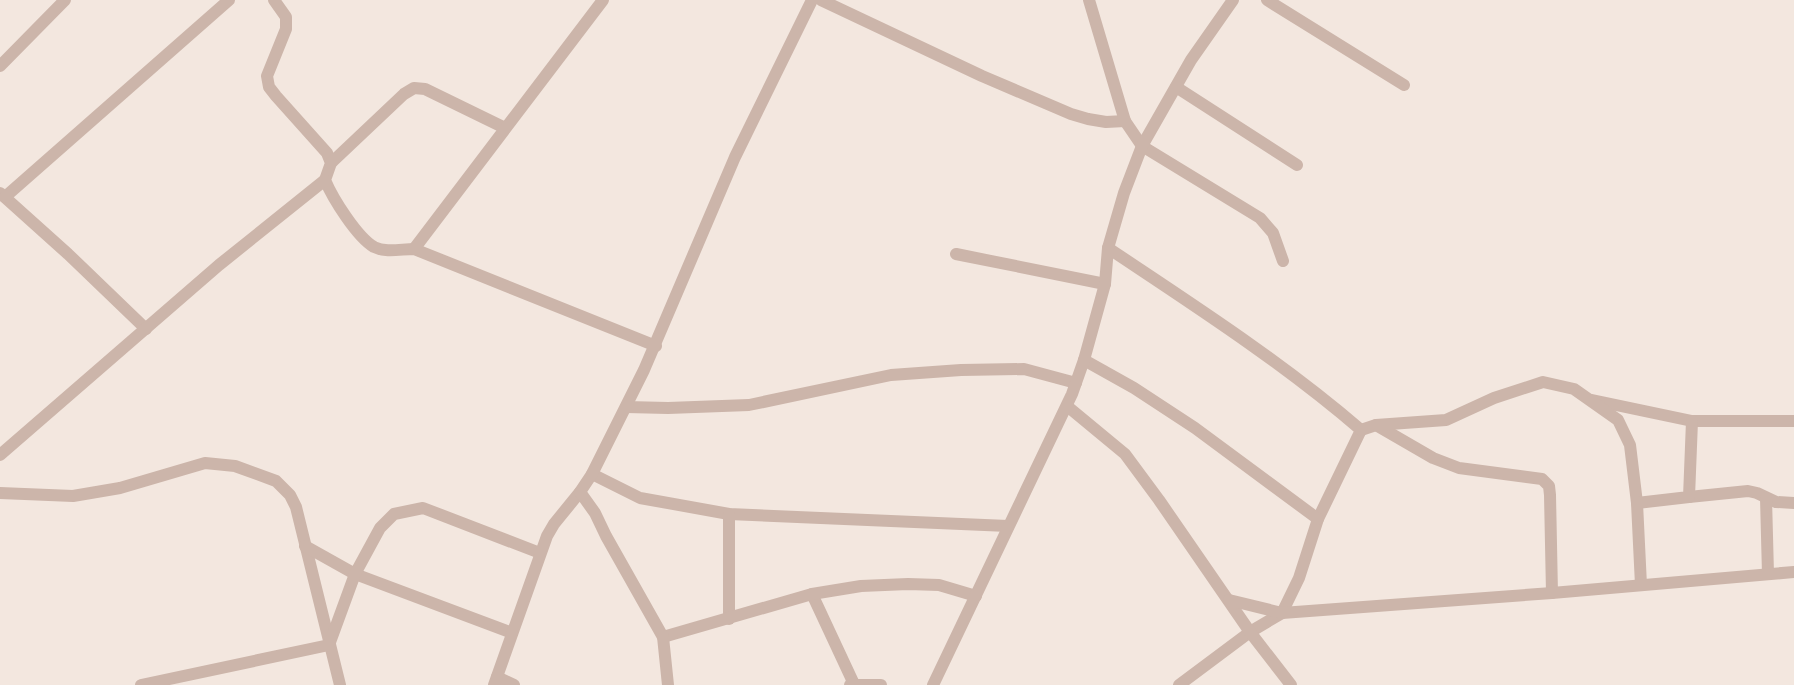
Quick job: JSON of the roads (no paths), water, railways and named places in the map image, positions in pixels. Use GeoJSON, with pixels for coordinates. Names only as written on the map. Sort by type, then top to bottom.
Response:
{"type":"FeatureCollection","features":[{"type":"Feature","properties":{"kind":"street"},"geometry":{"type":"LineString","coordinates":[[0,66],[65,0]]}},
{"type":"Feature","properties":{"kind":"street"},"geometry":{"type":"LineString","coordinates":[[146,329],[68,254],[2,195],[229,0]]}},
{"type":"Feature","properties":{"kind":"street"},"geometry":{"type":"LineString","coordinates":[[274,0],[286,17],[286,29],[267,76],[269,87],[327,153],[332,163]]}},
{"type":"Feature","properties":{"kind":"street"},"geometry":{"type":"LineString","coordinates":[[414,248],[603,0]]}},
{"type":"Feature","properties":{"kind":"street"},"geometry":{"type":"LineString","coordinates":[[514,685],[496,681],[546,536],[592,474],[626,407],[656,346],[735,157],[812,0]]}},
{"type":"Feature","properties":{"kind":"street"},"geometry":{"type":"LineString","coordinates":[[821,0],[982,76],[1071,114],[1106,122],[1125,121]]}},
{"type":"Feature","properties":{"kind":"street"},"geometry":{"type":"LineString","coordinates":[[1088,0],[1125,121],[1142,146],[1260,218],[1274,233],[1283,260]]}},
{"type":"Feature","properties":{"kind":"street"},"geometry":{"type":"LineString","coordinates":[[934,685],[1008,526],[1067,406],[1076,383],[1105,284],[1108,248],[1124,193],[1142,146],[1191,60],[1234,0]]}},
{"type":"Feature","properties":{"kind":"street"},"geometry":{"type":"LineString","coordinates":[[1267,0],[1404,85]]}},
{"type":"Feature","properties":{"kind":"street"},"geometry":{"type":"LineString","coordinates":[[1176,86],[1297,165]]}},
{"type":"Feature","properties":{"kind":"street"},"geometry":{"type":"LineString","coordinates":[[0,455],[219,265],[325,180],[332,163],[404,94],[414,88],[425,89],[505,128]]}},
{"type":"Feature","properties":{"kind":"street"},"geometry":{"type":"LineString","coordinates":[[325,180],[331,195],[365,240],[376,247],[390,250],[414,248],[656,346]]}},
{"type":"Feature","properties":{"kind":"street"},"geometry":{"type":"LineString","coordinates":[[1108,248],[1227,327],[1329,403],[1361,430]]}},
{"type":"Feature","properties":{"kind":"street"},"geometry":{"type":"LineString","coordinates":[[956,254],[1105,284]]}},
{"type":"Feature","properties":{"kind":"street"},"geometry":{"type":"LineString","coordinates":[[1084,360],[1134,388],[1195,428],[1318,519]]}},
{"type":"Feature","properties":{"kind":"street"},"geometry":{"type":"LineString","coordinates":[[626,407],[668,408],[750,405],[891,375],[961,370],[1024,369],[1076,383]]}},
{"type":"Feature","properties":{"kind":"street"},"geometry":{"type":"LineString","coordinates":[[1180,685],[1250,632],[1282,613],[1299,578],[1318,519],[1361,430],[1376,425],[1446,420],[1494,398],[1542,382],[1574,389],[1618,420],[1630,445],[1637,504],[1641,585]]}},
{"type":"Feature","properties":{"kind":"street"},"geometry":{"type":"LineString","coordinates":[[1587,399],[1692,421],[1794,421]]}},
{"type":"Feature","properties":{"kind":"street"},"geometry":{"type":"LineString","coordinates":[[1067,406],[1125,454],[1250,632],[1292,685]]}},
{"type":"Feature","properties":{"kind":"street"},"geometry":{"type":"LineString","coordinates":[[1689,497],[1692,421]]}},
{"type":"Feature","properties":{"kind":"street"},"geometry":{"type":"LineString","coordinates":[[1376,425],[1433,458],[1459,468],[1542,479],[1549,486],[1550,494],[1552,593]]}},
{"type":"Feature","properties":{"kind":"street"},"geometry":{"type":"LineString","coordinates":[[0,493],[73,496],[120,488],[205,463],[235,466],[276,480],[290,494],[296,508],[340,685]]}},
{"type":"Feature","properties":{"kind":"street"},"geometry":{"type":"LineString","coordinates":[[592,474],[640,498],[729,514],[1008,526]]}},
{"type":"Feature","properties":{"kind":"street"},"geometry":{"type":"LineString","coordinates":[[580,492],[595,513],[614,552],[663,637],[668,685]]}},
{"type":"Feature","properties":{"kind":"street"},"geometry":{"type":"LineString","coordinates":[[1637,504],[1748,492],[1757,493],[1776,502],[1794,503]]}},
{"type":"Feature","properties":{"kind":"street"},"geometry":{"type":"LineString","coordinates":[[1766,498],[1768,574]]}},
{"type":"Feature","properties":{"kind":"street"},"geometry":{"type":"LineString","coordinates":[[329,645],[355,574],[380,528],[394,514],[422,508],[540,553]]}},
{"type":"Feature","properties":{"kind":"street"},"geometry":{"type":"LineString","coordinates":[[729,514],[729,619]]}},
{"type":"Feature","properties":{"kind":"street"},"geometry":{"type":"LineString","coordinates":[[305,546],[355,574],[512,633]]}},
{"type":"Feature","properties":{"kind":"street"},"geometry":{"type":"LineString","coordinates":[[1228,600],[1282,613],[1552,593],[1794,572]]}},
{"type":"Feature","properties":{"kind":"street"},"geometry":{"type":"LineString","coordinates":[[663,637],[812,594],[861,586],[938,585],[976,596]]}},
{"type":"Feature","properties":{"kind":"street"},"geometry":{"type":"LineString","coordinates":[[812,594],[852,685],[881,685]]}},
{"type":"Feature","properties":{"kind":"street"},"geometry":{"type":"LineString","coordinates":[[141,685],[329,645]]}}]}
